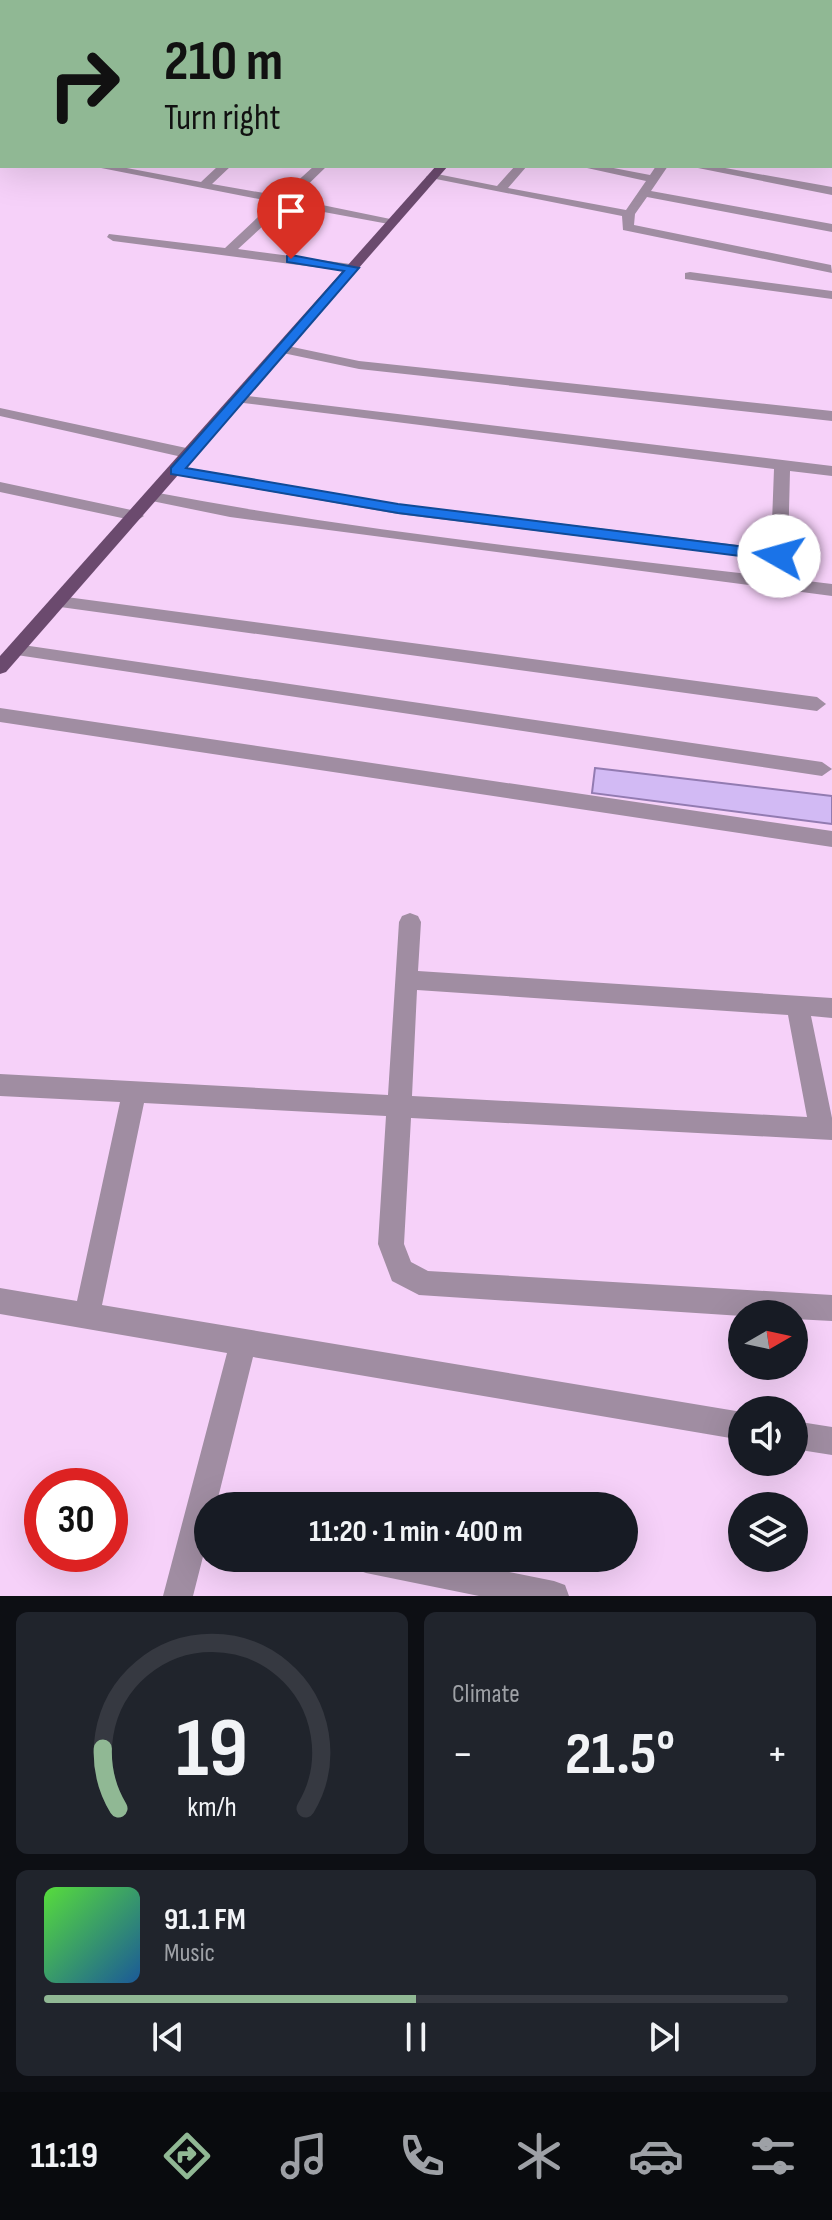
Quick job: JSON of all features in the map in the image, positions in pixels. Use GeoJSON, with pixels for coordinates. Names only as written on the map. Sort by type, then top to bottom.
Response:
{"type":"FeatureCollection","features":[{"type":"Feature","properties":{"kind":"main road"},"geometry":{"type":"LineString","coordinates":[[0,668],[240,399],[437,171]]}},
{"type":"Feature","properties":{"kind":"street"},"geometry":{"type":"LineString","coordinates":[[108,168],[394,221]]}},
{"type":"Feature","properties":{"kind":"street"},"geometry":{"type":"LineString","coordinates":[[203,186],[223,168]]}},
{"type":"Feature","properties":{"kind":"street"},"geometry":{"type":"LineString","coordinates":[[230,250],[319,168]]}},
{"type":"Feature","properties":{"kind":"street"},"geometry":{"type":"LineString","coordinates":[[500,189],[519,168]]}},
{"type":"Feature","properties":{"kind":"street"},"geometry":{"type":"LineString","coordinates":[[595,168],[653,179]]}},
{"type":"Feature","properties":{"kind":"street"},"geometry":{"type":"LineString","coordinates":[[661,168],[625,222],[634,231],[832,268],[827,295],[690,276]]}},
{"type":"Feature","properties":{"kind":"street"},"geometry":{"type":"LineString","coordinates":[[705,168],[832,191]]}},
{"type":"Feature","properties":{"kind":"street"},"geometry":{"type":"LineString","coordinates":[[437,171],[500,189],[629,214]]}},
{"type":"Feature","properties":{"kind":"street"},"geometry":{"type":"LineString","coordinates":[[644,193],[832,228]]}},
{"type":"Feature","properties":{"kind":"street"},"geometry":{"type":"LineString","coordinates":[[113,237],[353,268]]}},
{"type":"Feature","properties":{"kind":"street"},"geometry":{"type":"LineString","coordinates":[[283,349],[359,365],[832,416]]}},
{"type":"Feature","properties":{"kind":"street"},"geometry":{"type":"LineString","coordinates":[[240,399],[832,471]]}},
{"type":"Feature","properties":{"kind":"street"},"geometry":{"type":"LineString","coordinates":[[0,412],[191,454]]}},
{"type":"Feature","properties":{"kind":"street"},"geometry":{"type":"LineString","coordinates":[[779,556],[782,465]]}},
{"type":"Feature","properties":{"kind":"street"},"geometry":{"type":"LineString","coordinates":[[176,471],[398,509],[806,559]]}},
{"type":"Feature","properties":{"kind":"street"},"geometry":{"type":"LineString","coordinates":[[0,487],[136,516]]}},
{"type":"Feature","properties":{"kind":"street"},"geometry":{"type":"LineString","coordinates":[[153,497],[230,512],[415,538],[832,590]]}},
{"type":"Feature","properties":{"kind":"street"},"geometry":{"type":"LineString","coordinates":[[755,553],[780,531]]}},
{"type":"Feature","properties":{"kind":"street"},"geometry":{"type":"LineString","coordinates":[[59,602],[817,704]]}},
{"type":"Feature","properties":{"kind":"street"},"geometry":{"type":"LineString","coordinates":[[16,650],[822,769]]}},
{"type":"Feature","properties":{"kind":"street"},"geometry":{"type":"LineString","coordinates":[[0,715],[832,839]]}},
{"type":"Feature","properties":{"kind":"street"},"geometry":{"type":"LineString","coordinates":[[410,922],[391,1244],[395,1265],[407,1279],[428,1284],[832,1308]]}},
{"type":"Feature","properties":{"kind":"street"},"geometry":{"type":"LineString","coordinates":[[406,980],[832,1008]]}},
{"type":"Feature","properties":{"kind":"street"},"geometry":{"type":"LineString","coordinates":[[0,1085],[826,1129],[798,1006]]}},
{"type":"Feature","properties":{"kind":"street"},"geometry":{"type":"LineString","coordinates":[[87,1315],[134,1093]]}},
{"type":"Feature","properties":{"kind":"street"},"geometry":{"type":"LineString","coordinates":[[0,1301],[728,1424]]}},
{"type":"Feature","properties":{"kind":"street"},"geometry":{"type":"LineString","coordinates":[[209,1492],[244,1340]]}},
{"type":"Feature","properties":{"kind":"street"},"geometry":{"type":"LineString","coordinates":[[808,1437],[832,1441]]}},
{"type":"Feature","properties":{"kind":"street"},"geometry":{"type":"LineString","coordinates":[[178,1596],[194,1549]]}},
{"type":"Feature","properties":{"kind":"street"},"geometry":{"type":"LineString","coordinates":[[435,1572],[554,1596]]}},
{"type":"Feature","properties":{"kind":"building"},"geometry":{"type":"Polygon","coordinates":[[[595,768],[832,796],[832,824],[592,793],[595,768]]]}},
{"type":"Feature","properties":{"kind":"route"},"geometry":{"type":"LineString","coordinates":[[291,259],[353,268],[176,471],[398,509],[779,556]]}}]}
